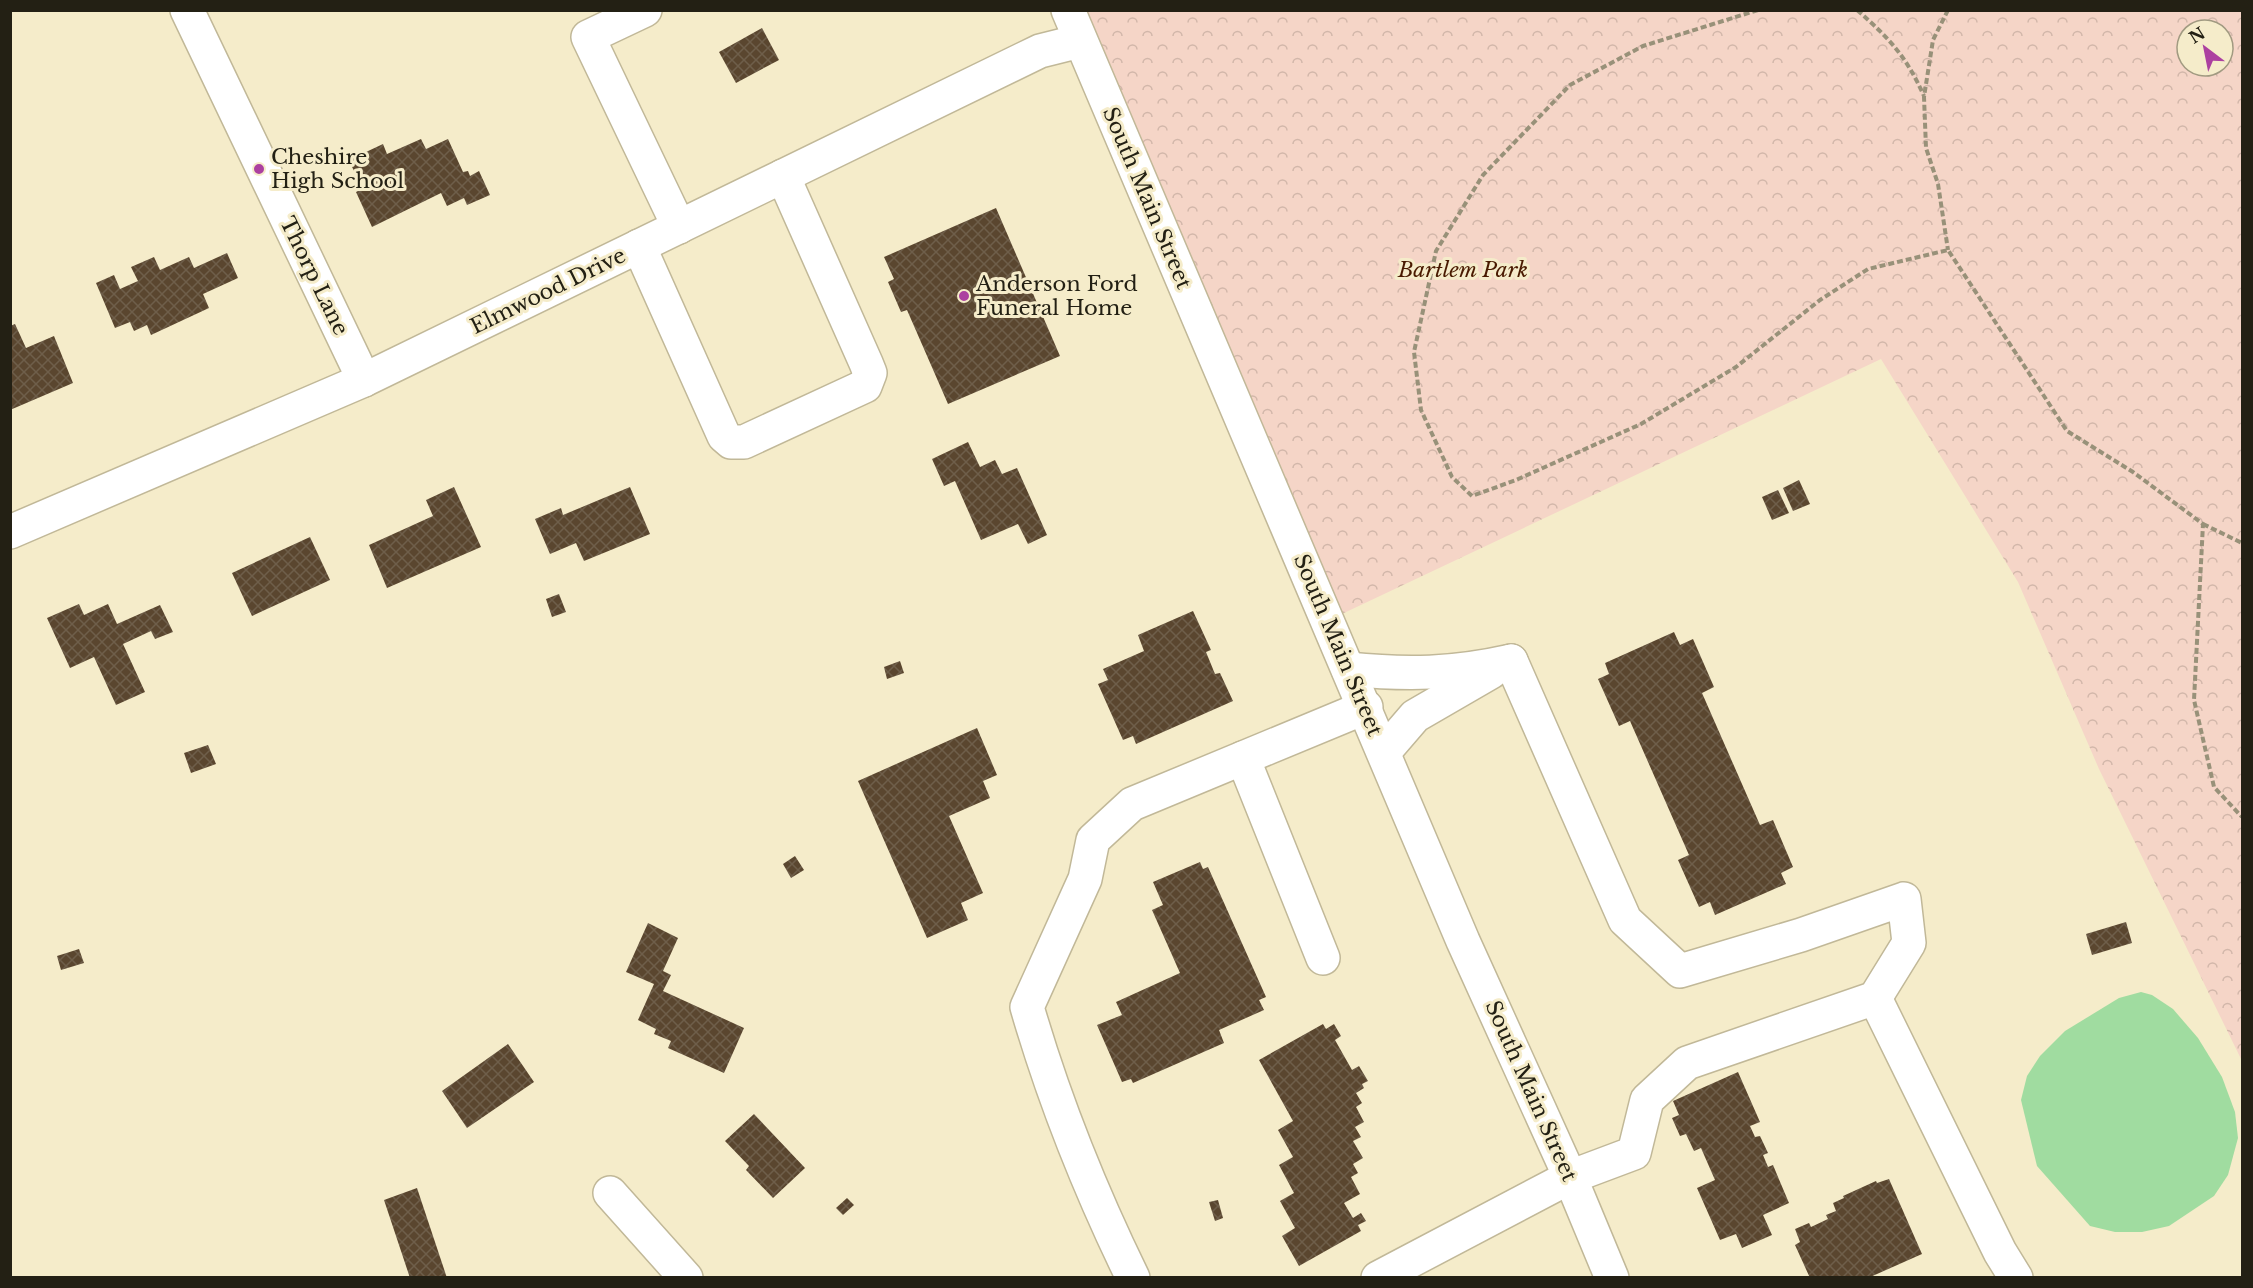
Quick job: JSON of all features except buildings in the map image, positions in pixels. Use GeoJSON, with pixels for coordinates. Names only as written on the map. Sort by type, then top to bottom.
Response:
{"type":"FeatureCollection","features":[{"type":"Feature","properties":{"kind":"main road","name":"Thorp Lane"},"geometry":{"type":"LineString","coordinates":[[187,10],[364,380]]}},
{"type":"Feature","properties":{"kind":"main road"},"geometry":{"type":"LineString","coordinates":[[645,10],[588,37],[679,226]]}},
{"type":"Feature","properties":{"kind":"main road","name":"South Main Street"},"geometry":{"type":"LineString","coordinates":[[1068,10],[1366,707],[1463,941],[1570,1177],[1612,1278]]}},
{"type":"Feature","properties":{"kind":"main road","name":"Elmwood Drive"},"geometry":{"type":"LineString","coordinates":[[10,532],[364,380],[1040,51],[1080,41]]}},
{"type":"Feature","properties":{"kind":"main road"},"geometry":{"type":"LineString","coordinates":[[639,246],[724,436],[731,442],[744,442],[865,386],[870,373],[783,176]]}},
{"type":"Feature","properties":{"kind":"main road"},"geometry":{"type":"LineString","coordinates":[[1348,669],[1400,675],[1471,670],[1511,661]]}},
{"type":"Feature","properties":{"kind":"main road"},"geometry":{"type":"LineString","coordinates":[[1384,752],[1415,716],[1511,661]]}},
{"type":"Feature","properties":{"kind":"main road"},"geometry":{"type":"LineString","coordinates":[[1378,1278],[1570,1177],[1634,1153],[1647,1100],[1687,1063],[1875,998],[1909,943],[1904,899],[1801,934],[1680,970],[1625,920],[1511,661]]}},
{"type":"Feature","properties":{"kind":"main road"},"geometry":{"type":"LineString","coordinates":[[1133,1278],[1096,1202],[1044,1067],[1027,1007],[1085,879],[1093,840],[1132,804],[1366,707]]}},
{"type":"Feature","properties":{"kind":"main road"},"geometry":{"type":"LineString","coordinates":[[1243,759],[1323,958]]}},
{"type":"Feature","properties":{"kind":"main road"},"geometry":{"type":"LineString","coordinates":[[1875,998],[2002,1269]]}},
{"type":"Feature","properties":{"kind":"main road"},"geometry":{"type":"LineString","coordinates":[[610,1193],[686,1278]]}},
{"type":"Feature","properties":{"kind":"path"},"geometry":{"type":"LineString","coordinates":[[1758,10],[1643,46],[1570,85],[1484,175],[1436,251],[1414,352],[1421,410],[1452,477],[1472,496],[1516,480],[1641,424],[1736,367],[1820,300],[1868,269],[1948,250]]}},
{"type":"Feature","properties":{"kind":"path"},"geometry":{"type":"LineString","coordinates":[[1857,10],[1888,38],[1903,57],[1924,97]]}},
{"type":"Feature","properties":{"kind":"path"},"geometry":{"type":"LineString","coordinates":[[1947,10],[1933,40],[1924,97],[1926,148],[1938,184],[1948,250],[2067,431],[2133,472],[2203,524],[2242,543]]}},
{"type":"Feature","properties":{"kind":"path"},"geometry":{"type":"LineString","coordinates":[[2203,524],[2194,700],[2214,787],[2242,817]]}},
{"type":"Feature","properties":{"kind":"green space","name":"Bartlem Park"},"geometry":{"type":"Polygon","coordinates":[[[1068,11],[2242,11],[2242,1061],[2099,769],[2018,582],[1881,359],[1327,621],[1068,11]]]}},
{"type":"Feature","properties":{"kind":"shaded area"},"geometry":{"type":"Polygon","coordinates":[[[2141,992],[2152,995],[2173,1009],[2198,1038],[2222,1077],[2235,1112],[2238,1138],[2228,1175],[2214,1196],[2169,1226],[2142,1232],[2115,1232],[2090,1226],[2037,1166],[2021,1100],[2027,1076],[2040,1056],[2065,1031],[2119,998],[2141,992]]]}},
{"type":"Feature","properties":{"kind":"place","name":"Cheshire High School"},"geometry":{"type":"Point","coordinates":[259,169]}},
{"type":"Feature","properties":{"kind":"place","name":"Anderson Ford Funeral Home"},"geometry":{"type":"Point","coordinates":[964,296]}}]}
